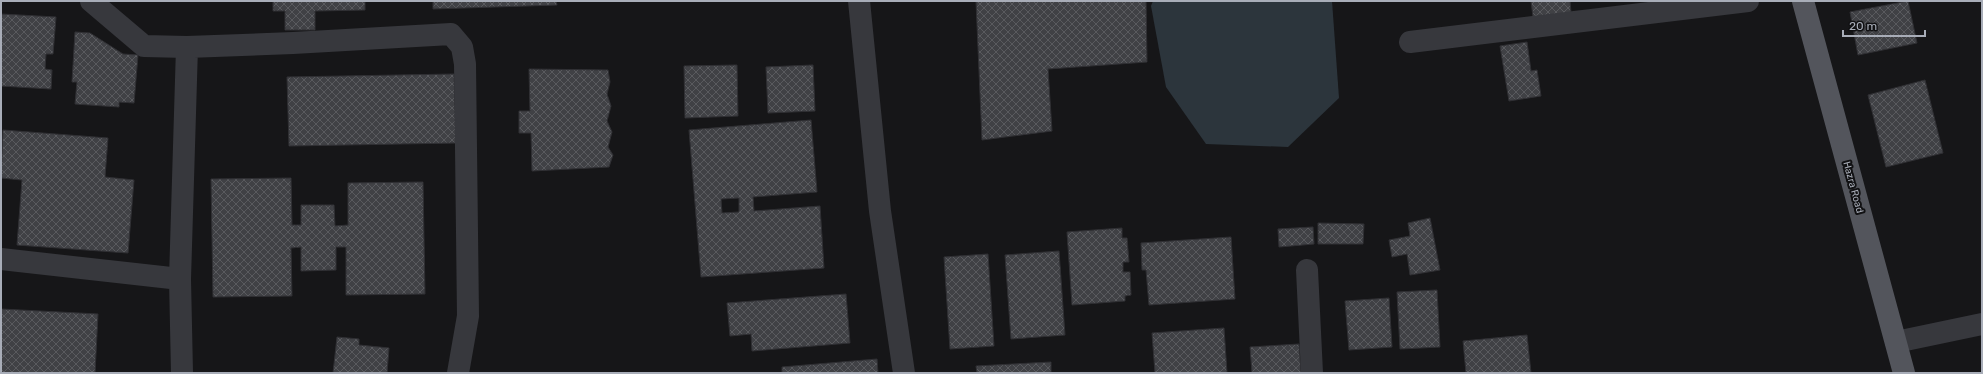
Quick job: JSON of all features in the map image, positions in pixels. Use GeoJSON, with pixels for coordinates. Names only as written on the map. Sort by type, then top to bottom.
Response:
{"type":"FeatureCollection","features":[{"type":"Feature","properties":{"kind":"main road","name":"Hazra Road"},"geometry":{"type":"LineString","coordinates":[[1803,1],[1904,373]]}},
{"type":"Feature","properties":{"kind":"street"},"geometry":{"type":"LineString","coordinates":[[91,1],[144,46],[187,47],[451,34],[462,47],[465,64],[468,316],[458,373]]}},
{"type":"Feature","properties":{"kind":"street"},"geometry":{"type":"LineString","coordinates":[[859,1],[861,35],[880,211],[904,373]]}},
{"type":"Feature","properties":{"kind":"street"},"geometry":{"type":"LineString","coordinates":[[1410,42],[1748,1]]}},
{"type":"Feature","properties":{"kind":"street"},"geometry":{"type":"LineString","coordinates":[[182,373],[180,279],[187,47]]}},
{"type":"Feature","properties":{"kind":"street"},"geometry":{"type":"LineString","coordinates":[[1,259],[180,279]]}},
{"type":"Feature","properties":{"kind":"street"},"geometry":{"type":"LineString","coordinates":[[1307,270],[1312,373]]}},
{"type":"Feature","properties":{"kind":"street"},"geometry":{"type":"LineString","coordinates":[[1896,342],[1982,324]]}},
{"type":"Feature","properties":{"kind":"shaded area"},"geometry":{"type":"Polygon","coordinates":[[[1153,1],[1332,1],[1339,98],[1288,147],[1206,144],[1166,87],[1151,6],[1153,1]]]}},
{"type":"Feature","properties":{"kind":"building"},"geometry":{"type":"Polygon","coordinates":[[[273,1],[365,1],[365,10],[315,11],[315,30],[285,30],[285,11],[273,11],[273,1]]]}},
{"type":"Feature","properties":{"kind":"building"},"geometry":{"type":"Polygon","coordinates":[[[433,1],[556,1],[557,5],[433,9],[433,1]]]}},
{"type":"Feature","properties":{"kind":"building"},"geometry":{"type":"Polygon","coordinates":[[[976,1],[1146,1],[1147,62],[1048,69],[1052,131],[982,140],[976,1]]]}},
{"type":"Feature","properties":{"kind":"building"},"geometry":{"type":"Polygon","coordinates":[[[1531,1],[1570,1],[1571,13],[1533,17],[1531,1]]]}},
{"type":"Feature","properties":{"kind":"building"},"geometry":{"type":"Polygon","coordinates":[[[1908,1],[1917,43],[1858,55],[1850,12],[1908,1]]]}},
{"type":"Feature","properties":{"kind":"building"},"geometry":{"type":"Polygon","coordinates":[[[1,14],[56,17],[53,54],[46,54],[45,69],[52,70],[51,89],[1,86],[1,14]]]}},
{"type":"Feature","properties":{"kind":"building"},"geometry":{"type":"Polygon","coordinates":[[[75,32],[90,33],[123,54],[138,55],[134,103],[119,102],[119,107],[75,104],[77,82],[72,82],[75,32]]]}},
{"type":"Feature","properties":{"kind":"building"},"geometry":{"type":"Polygon","coordinates":[[[1527,42],[1531,71],[1537,70],[1541,96],[1509,101],[1500,46],[1527,42]]]}},
{"type":"Feature","properties":{"kind":"building"},"geometry":{"type":"Polygon","coordinates":[[[737,65],[738,116],[685,118],[684,66],[737,65]]]}},
{"type":"Feature","properties":{"kind":"building"},"geometry":{"type":"Polygon","coordinates":[[[813,65],[815,111],[768,113],[766,67],[813,65]]]}},
{"type":"Feature","properties":{"kind":"building"},"geometry":{"type":"Polygon","coordinates":[[[529,69],[608,70],[610,82],[607,94],[611,106],[607,121],[612,132],[608,147],[613,155],[609,167],[532,171],[531,133],[519,133],[519,111],[530,111],[529,69]]]}},
{"type":"Feature","properties":{"kind":"building"},"geometry":{"type":"Polygon","coordinates":[[[454,74],[456,143],[289,146],[287,77],[454,74]]]}},
{"type":"Feature","properties":{"kind":"building"},"geometry":{"type":"Polygon","coordinates":[[[1925,80],[1943,153],[1886,167],[1868,95],[1925,80]]]}},
{"type":"Feature","properties":{"kind":"building"},"geometry":{"type":"Polygon","coordinates":[[[811,120],[817,192],[753,197],[754,211],[820,206],[824,268],[701,277],[689,130],[811,120]],[[739,198],[721,199],[722,213],[739,212],[739,198]]]}},
{"type":"Feature","properties":{"kind":"building"},"geometry":{"type":"Polygon","coordinates":[[[3,130],[108,138],[105,177],[134,180],[128,253],[17,245],[22,180],[1,178],[3,130]]]}},
{"type":"Feature","properties":{"kind":"building"},"geometry":{"type":"Polygon","coordinates":[[[291,178],[292,225],[301,225],[301,205],[334,205],[335,226],[348,225],[348,183],[423,182],[425,294],[346,295],[346,247],[336,247],[336,270],[301,271],[301,247],[291,248],[292,296],[213,297],[211,179],[291,178]]]}},
{"type":"Feature","properties":{"kind":"building"},"geometry":{"type":"Polygon","coordinates":[[[1430,218],[1440,270],[1410,275],[1407,254],[1392,257],[1389,240],[1410,236],[1408,223],[1430,218]]]}},
{"type":"Feature","properties":{"kind":"building"},"geometry":{"type":"Polygon","coordinates":[[[1318,223],[1364,224],[1363,244],[1318,244],[1318,223]]]}},
{"type":"Feature","properties":{"kind":"building"},"geometry":{"type":"Polygon","coordinates":[[[1313,227],[1314,244],[1279,247],[1278,229],[1313,227]]]}},
{"type":"Feature","properties":{"kind":"building"},"geometry":{"type":"Polygon","coordinates":[[[1122,228],[1122,238],[1127,238],[1129,262],[1123,262],[1123,272],[1130,272],[1131,295],[1125,296],[1125,301],[1072,305],[1067,232],[1122,228]]]}},
{"type":"Feature","properties":{"kind":"building"},"geometry":{"type":"Polygon","coordinates":[[[1231,237],[1235,299],[1149,305],[1146,270],[1142,270],[1141,243],[1231,237]]]}},
{"type":"Feature","properties":{"kind":"building"},"geometry":{"type":"Polygon","coordinates":[[[1059,251],[1065,335],[1011,339],[1005,255],[1059,251]]]}},
{"type":"Feature","properties":{"kind":"building"},"geometry":{"type":"Polygon","coordinates":[[[988,254],[994,346],[950,349],[944,257],[988,254]]]}},
{"type":"Feature","properties":{"kind":"building"},"geometry":{"type":"Polygon","coordinates":[[[1437,290],[1440,347],[1400,349],[1397,292],[1437,290]]]}},
{"type":"Feature","properties":{"kind":"building"},"geometry":{"type":"Polygon","coordinates":[[[846,294],[850,343],[752,351],[751,334],[730,336],[727,303],[846,294]]]}},
{"type":"Feature","properties":{"kind":"building"},"geometry":{"type":"Polygon","coordinates":[[[1389,298],[1392,347],[1349,350],[1345,301],[1389,298]]]}},
{"type":"Feature","properties":{"kind":"building"},"geometry":{"type":"Polygon","coordinates":[[[1,309],[98,314],[95,373],[1,373],[1,309]]]}},
{"type":"Feature","properties":{"kind":"building"},"geometry":{"type":"Polygon","coordinates":[[[1224,328],[1227,373],[1155,373],[1152,333],[1224,328]]]}},
{"type":"Feature","properties":{"kind":"building"},"geometry":{"type":"Polygon","coordinates":[[[1527,335],[1531,373],[1466,373],[1463,341],[1527,335]]]}},
{"type":"Feature","properties":{"kind":"building"},"geometry":{"type":"Polygon","coordinates":[[[337,337],[359,339],[359,345],[389,348],[387,373],[333,373],[337,337]]]}},
{"type":"Feature","properties":{"kind":"building"},"geometry":{"type":"Polygon","coordinates":[[[1299,344],[1301,373],[1252,373],[1250,347],[1299,344]]]}},
{"type":"Feature","properties":{"kind":"building"},"geometry":{"type":"Polygon","coordinates":[[[877,359],[878,373],[782,373],[782,367],[877,359]]]}},
{"type":"Feature","properties":{"kind":"building"},"geometry":{"type":"Polygon","coordinates":[[[1051,362],[1051,373],[977,373],[976,366],[1051,362]]]}}]}
